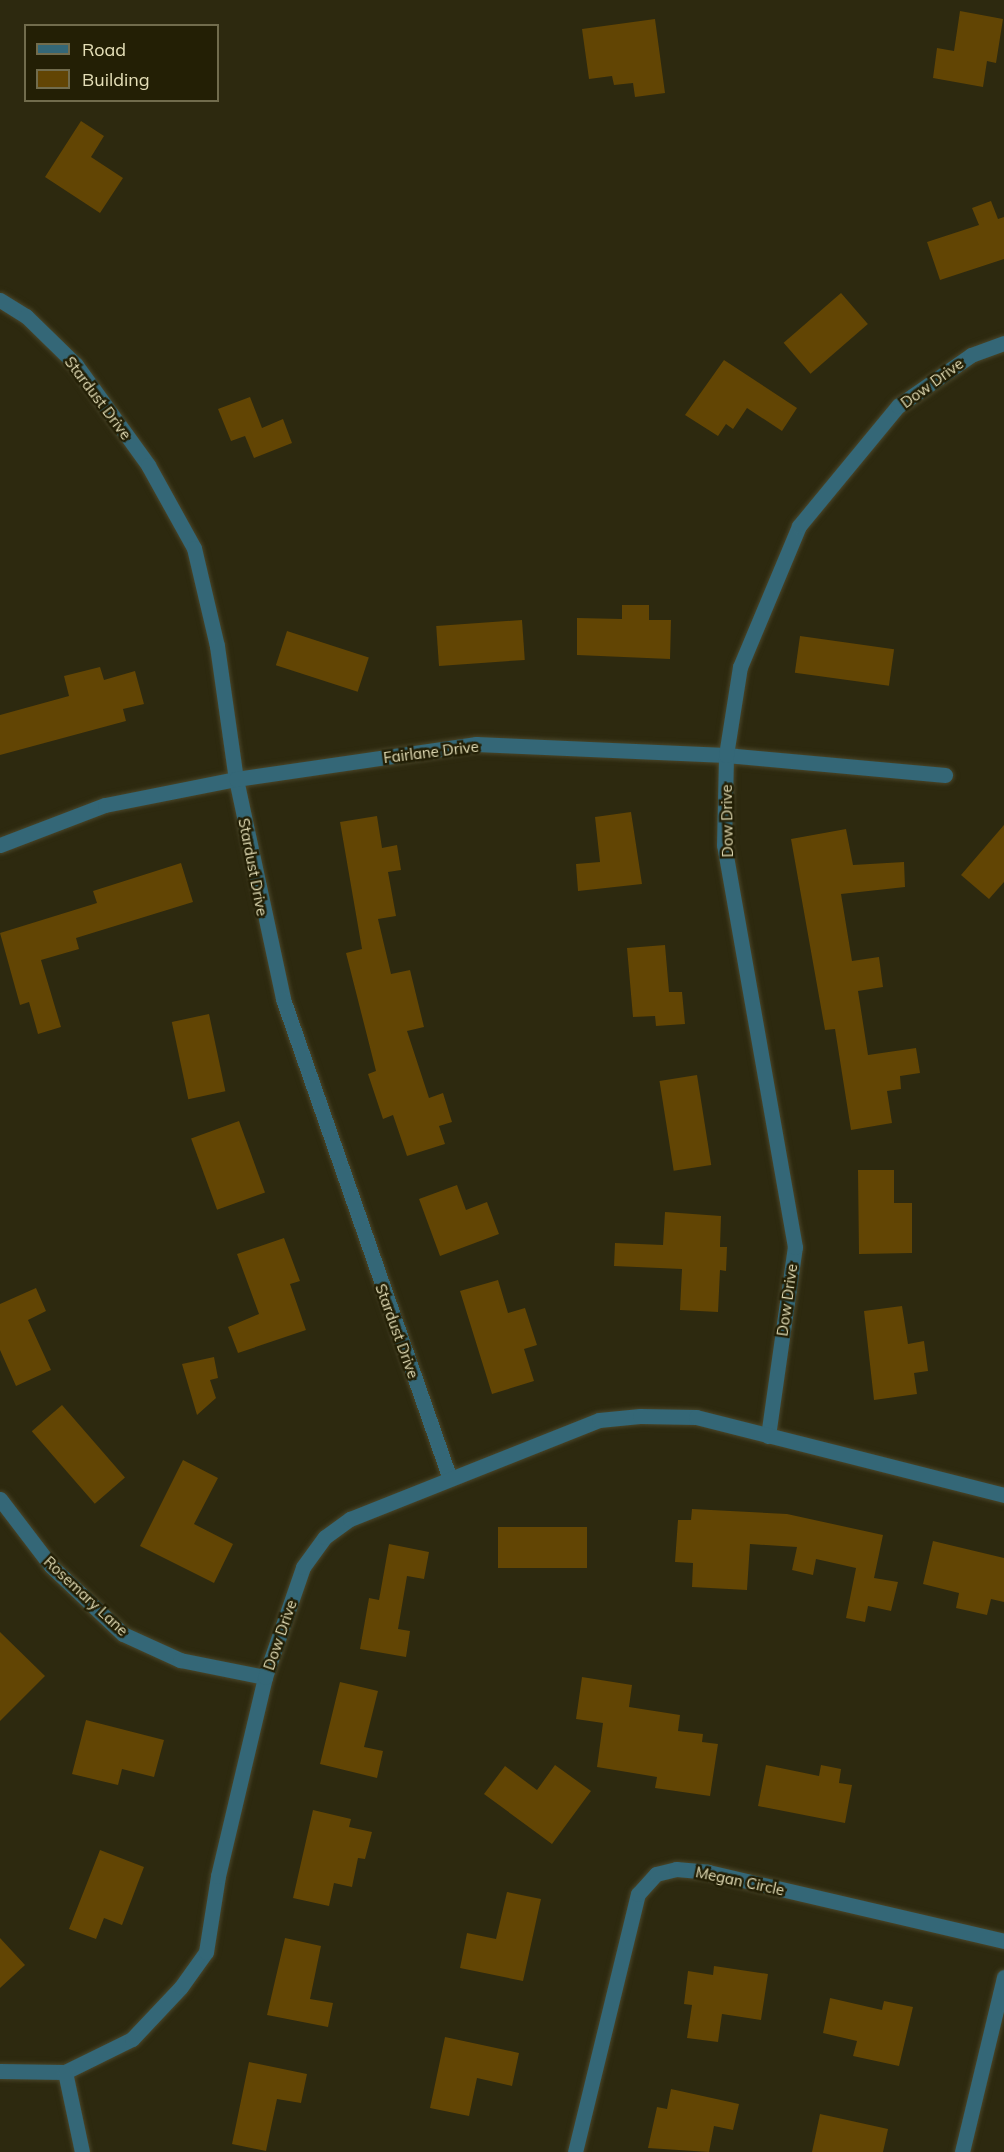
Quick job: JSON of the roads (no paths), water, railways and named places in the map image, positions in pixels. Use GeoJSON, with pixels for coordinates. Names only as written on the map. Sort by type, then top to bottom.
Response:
{"type":"FeatureCollection","features":[{"type":"Feature","properties":{"kind":"street","name":"Stardust Drive"},"geometry":{"type":"LineString","coordinates":[[0,300],[26,316],[76,365],[148,465],[194,548],[217,646],[236,779],[283,999],[450,1479]]}},
{"type":"Feature","properties":{"kind":"street","name":"Dow Drive"},"geometry":{"type":"LineString","coordinates":[[768,1437],[795,1247],[724,845],[726,755],[740,667],[799,526],[898,406],[971,355],[1004,343]]}},
{"type":"Feature","properties":{"kind":"street","name":"Fairlane Drive"},"geometry":{"type":"LineString","coordinates":[[0,845],[105,805],[236,779],[476,744],[726,755],[945,775]]}},
{"type":"Feature","properties":{"kind":"street","name":"Dow Drive"},"geometry":{"type":"LineString","coordinates":[[0,2071],[65,2072],[132,2039],[181,1988],[206,1952],[218,1876],[265,1677],[303,1567],[325,1537],[350,1519],[598,1420],[640,1416],[696,1417],[1004,1495]]}},
{"type":"Feature","properties":{"kind":"street","name":"Rosemary Lane"},"geometry":{"type":"LineString","coordinates":[[0,1498],[51,1566],[123,1634],[180,1660],[265,1677]]}},
{"type":"Feature","properties":{"kind":"street","name":"Megan Circle"},"geometry":{"type":"LineString","coordinates":[[575,2152],[638,1894],[656,1874],[676,1869],[708,1872],[1004,1941]]}},
{"type":"Feature","properties":{"kind":"street"},"geometry":{"type":"LineString","coordinates":[[962,2152],[1004,1977]]}},
{"type":"Feature","properties":{"kind":"street"},"geometry":{"type":"LineString","coordinates":[[65,2072],[82,2152]]}}]}
